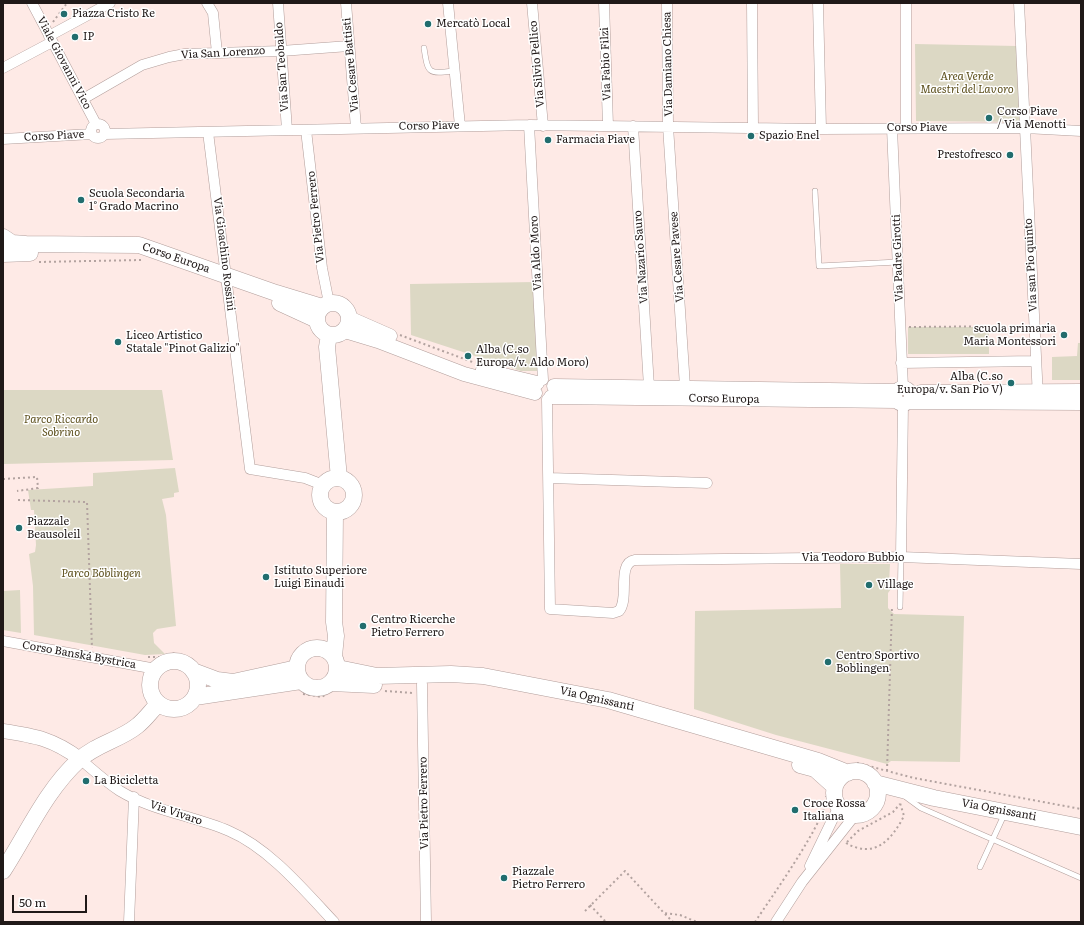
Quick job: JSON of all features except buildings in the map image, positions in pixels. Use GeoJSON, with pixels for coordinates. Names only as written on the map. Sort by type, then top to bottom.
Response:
{"type":"FeatureCollection","features":[{"type":"Feature","properties":{"kind":"main road","name":"Corso Europa"},"geometry":{"type":"LineString","coordinates":[[3,238],[12,243],[26,244],[138,245],[227,279],[274,300],[324,307],[335,302],[345,307],[348,311],[348,319],[378,341],[464,374],[544,390],[903,396],[1037,396],[1081,391]]}},
{"type":"Feature","properties":{"kind":"main road","name":"Corso Europa"},"geometry":{"type":"LineString","coordinates":[[3,254],[139,252],[227,279]]}},
{"type":"Feature","properties":{"kind":"main road"},"geometry":{"type":"LineString","coordinates":[[324,307],[320,329],[329,335],[335,335],[348,319]]}},
{"type":"Feature","properties":{"kind":"main road"},"geometry":{"type":"LineString","coordinates":[[329,335],[327,347],[338,478]]}},
{"type":"Feature","properties":{"kind":"main road","name":"Corso Europa"},"geometry":{"type":"LineString","coordinates":[[544,390],[685,387],[903,396]]}},
{"type":"Feature","properties":{"kind":"main road","name":"Corso Europa"},"geometry":{"type":"LineString","coordinates":[[1037,396],[1081,403]]}},
{"type":"Feature","properties":{"kind":"main road"},"geometry":{"type":"LineString","coordinates":[[338,478],[350,484],[354,497],[348,508],[335,512],[330,511],[321,502],[320,497],[323,485],[327,481],[338,478]]}},
{"type":"Feature","properties":{"kind":"main road"},"geometry":{"type":"LineString","coordinates":[[193,671],[217,680],[233,682],[299,681],[306,686],[319,689],[331,687],[337,674],[334,622],[335,512]]}},
{"type":"Feature","properties":{"kind":"main road"},"geometry":{"type":"LineString","coordinates":[[320,648],[334,622]]}},
{"type":"Feature","properties":{"kind":"main road"},"geometry":{"type":"LineString","coordinates":[[299,681],[299,659],[302,654],[313,648],[325,650],[336,662]]}},
{"type":"Feature","properties":{"kind":"main road"},"geometry":{"type":"LineString","coordinates":[[175,661],[188,666],[193,671],[198,684],[195,697],[191,702],[178,709],[171,709],[158,704],[150,690],[152,675],[156,669],[168,662],[175,661]]}},
{"type":"Feature","properties":{"kind":"main road","name":"Via Ognissanti"},"geometry":{"type":"LineString","coordinates":[[336,662],[377,676],[451,674],[483,676],[608,700],[818,761],[852,768]]}},
{"type":"Feature","properties":{"kind":"main road"},"geometry":{"type":"LineString","coordinates":[[195,697],[299,681]]}},
{"type":"Feature","properties":{"kind":"main road","name":"Via Ognissanti"},"geometry":{"type":"LineString","coordinates":[[331,687],[390,686],[452,681],[500,686],[585,702],[815,769],[830,791]]}},
{"type":"Feature","properties":{"kind":"main road"},"geometry":{"type":"LineString","coordinates":[[3,871],[61,779],[80,758],[97,747],[137,726],[158,704]]}},
{"type":"Feature","properties":{"kind":"main road","name":"Via Vivaro"},"geometry":{"type":"LineString","coordinates":[[3,731],[39,736],[64,747],[80,758]]}},
{"type":"Feature","properties":{"kind":"main road"},"geometry":{"type":"LineString","coordinates":[[852,768],[866,774],[876,791],[869,810],[855,815],[849,814],[838,806],[830,791],[842,776],[852,768]]}},
{"type":"Feature","properties":{"kind":"main road","name":"Via Ognissanti"},"geometry":{"type":"LineString","coordinates":[[876,791],[906,797],[934,798]]}},
{"type":"Feature","properties":{"kind":"main road","name":"Via Ognissanti"},"geometry":{"type":"LineString","coordinates":[[876,791],[934,798],[1081,826]]}},
{"type":"Feature","properties":{"kind":"street","name":"Viale Giovanni Vico"},"geometry":{"type":"LineString","coordinates":[[32,3],[96,124]]}},
{"type":"Feature","properties":{"kind":"street"},"geometry":{"type":"LineString","coordinates":[[3,68],[50,36],[110,3]]}},
{"type":"Feature","properties":{"kind":"street"},"geometry":{"type":"LineString","coordinates":[[207,3],[212,13],[217,52]]}},
{"type":"Feature","properties":{"kind":"street","name":"Via San Teobaldo"},"geometry":{"type":"LineString","coordinates":[[278,3],[287,130]]}},
{"type":"Feature","properties":{"kind":"street","name":"Via Cesare Battisti"},"geometry":{"type":"LineString","coordinates":[[346,3],[356,128]]}},
{"type":"Feature","properties":{"kind":"street"},"geometry":{"type":"LineString","coordinates":[[448,3],[460,126]]}},
{"type":"Feature","properties":{"kind":"street","name":"Via Silvio Pellico"},"geometry":{"type":"LineString","coordinates":[[532,3],[542,126]]}},
{"type":"Feature","properties":{"kind":"street","name":"Via Fabio Filzi"},"geometry":{"type":"LineString","coordinates":[[604,3],[608,126]]}},
{"type":"Feature","properties":{"kind":"street","name":"Via Damiano Chiesa"},"geometry":{"type":"LineString","coordinates":[[667,3],[668,126]]}},
{"type":"Feature","properties":{"kind":"street"},"geometry":{"type":"LineString","coordinates":[[752,3],[753,128]]}},
{"type":"Feature","properties":{"kind":"street"},"geometry":{"type":"LineString","coordinates":[[818,3],[821,128]]}},
{"type":"Feature","properties":{"kind":"street"},"geometry":{"type":"LineString","coordinates":[[906,3],[906,128]]}},
{"type":"Feature","properties":{"kind":"street","name":"Via san Pio quinto"},"geometry":{"type":"LineString","coordinates":[[1019,3],[1037,396]]}},
{"type":"Feature","properties":{"kind":"street","name":"Via San Lorenzo"},"geometry":{"type":"LineString","coordinates":[[83,99],[142,66],[182,54],[281,51],[349,46]]}},
{"type":"Feature","properties":{"kind":"street"},"geometry":{"type":"LineString","coordinates":[[96,124],[103,124],[106,129],[105,134],[100,138],[95,138],[91,129],[96,124]]}},
{"type":"Feature","properties":{"kind":"street","name":"Corso Piave"},"geometry":{"type":"LineString","coordinates":[[105,134],[460,126],[1025,128],[1081,131]]}},
{"type":"Feature","properties":{"kind":"street","name":"Via Aldo Moro"},"geometry":{"type":"LineString","coordinates":[[529,126],[549,478],[550,609],[613,613],[619,611],[623,606],[627,565]]}},
{"type":"Feature","properties":{"kind":"street","name":"Via Nazario Sauro"},"geometry":{"type":"LineString","coordinates":[[633,126],[649,387]]}},
{"type":"Feature","properties":{"kind":"street","name":"Via Cesare Pavese"},"geometry":{"type":"LineString","coordinates":[[668,126],[685,387]]}},
{"type":"Feature","properties":{"kind":"street","name":"Via Padre Girotti"},"geometry":{"type":"LineString","coordinates":[[891,128],[903,396],[901,557]]}},
{"type":"Feature","properties":{"kind":"street","name":"Via Pietro Ferrero"},"geometry":{"type":"LineString","coordinates":[[308,130],[322,268],[324,307]]}},
{"type":"Feature","properties":{"kind":"street","name":"Via Gioachino Rossini"},"geometry":{"type":"LineString","coordinates":[[208,132],[250,469],[305,478],[323,485]]}},
{"type":"Feature","properties":{"kind":"street","name":"Corso Piave"},"geometry":{"type":"LineString","coordinates":[[6,138],[92,134]]}},
{"type":"Feature","properties":{"kind":"street"},"geometry":{"type":"LineString","coordinates":[[902,363],[1036,361]]}},
{"type":"Feature","properties":{"kind":"street"},"geometry":{"type":"LineString","coordinates":[[549,478],[707,483]]}},
{"type":"Feature","properties":{"kind":"street","name":"Via Teodoro Bubbio"},"geometry":{"type":"LineString","coordinates":[[627,565],[635,560],[901,557],[1081,564]]}},
{"type":"Feature","properties":{"kind":"street","name":"Corso Banská Bystrica"},"geometry":{"type":"LineString","coordinates":[[3,641],[156,669]]}},
{"type":"Feature","properties":{"kind":"street","name":"Via Pietro Ferrero"},"geometry":{"type":"LineString","coordinates":[[422,684],[426,922]]}},
{"type":"Feature","properties":{"kind":"street","name":"Via Vivaro"},"geometry":{"type":"LineString","coordinates":[[80,758],[121,792],[164,810],[229,831],[260,849],[334,922]]}},
{"type":"Feature","properties":{"kind":"street"},"geometry":{"type":"LineString","coordinates":[[129,922],[134,797]]}},
{"type":"Feature","properties":{"kind":"street"},"geometry":{"type":"LineString","coordinates":[[776,922],[802,882],[838,806]]}},
{"type":"Feature","properties":{"kind":"street"},"geometry":{"type":"LineString","coordinates":[[802,882],[842,840],[855,815]]}},
{"type":"Feature","properties":{"kind":"lane"},"geometry":{"type":"LineString","coordinates":[[424,48],[429,71],[436,73],[454,71]]}},
{"type":"Feature","properties":{"kind":"lane"},"geometry":{"type":"LineString","coordinates":[[815,191],[818,266],[898,262]]}},
{"type":"Feature","properties":{"kind":"lane"},"geometry":{"type":"LineString","coordinates":[[900,607],[901,557]]}},
{"type":"Feature","properties":{"kind":"lane"},"geometry":{"type":"LineString","coordinates":[[906,797],[921,808],[1081,878]]}},
{"type":"Feature","properties":{"kind":"lane"},"geometry":{"type":"LineString","coordinates":[[980,867],[1005,812]]}},
{"type":"Feature","properties":{"kind":"path"},"geometry":{"type":"LineString","coordinates":[[50,36],[67,3]]}},
{"type":"Feature","properties":{"kind":"path"},"geometry":{"type":"LineString","coordinates":[[34,262],[139,260],[146,262]]}},
{"type":"Feature","properties":{"kind":"path"},"geometry":{"type":"LineString","coordinates":[[324,307],[339,300],[348,319]]}},
{"type":"Feature","properties":{"kind":"path"},"geometry":{"type":"LineString","coordinates":[[900,327],[1034,326]]}},
{"type":"Feature","properties":{"kind":"path"},"geometry":{"type":"LineString","coordinates":[[394,333],[478,364]]}},
{"type":"Feature","properties":{"kind":"path"},"geometry":{"type":"LineString","coordinates":[[3,478],[37,477],[38,488],[17,491]]}},
{"type":"Feature","properties":{"kind":"path"},"geometry":{"type":"LineString","coordinates":[[18,500],[87,502],[92,648]]}},
{"type":"Feature","properties":{"kind":"path"},"geometry":{"type":"LineString","coordinates":[[3,580],[3,589]]}},
{"type":"Feature","properties":{"kind":"path"},"geometry":{"type":"LineString","coordinates":[[887,771],[889,761],[892,604]]}},
{"type":"Feature","properties":{"kind":"path"},"geometry":{"type":"LineString","coordinates":[[299,681],[304,695],[322,697],[331,687]]}},
{"type":"Feature","properties":{"kind":"path"},"geometry":{"type":"LineString","coordinates":[[852,768],[887,771],[914,778],[1081,809]]}},
{"type":"Feature","properties":{"kind":"path"},"geometry":{"type":"LineString","coordinates":[[755,922],[814,831],[824,811],[830,791]]}},
{"type":"Feature","properties":{"kind":"path"},"geometry":{"type":"LineString","coordinates":[[900,804],[904,816],[899,827],[886,842],[875,848],[865,849],[842,840],[893,812],[900,804]]}},
{"type":"Feature","properties":{"kind":"path"},"geometry":{"type":"LineString","coordinates":[[584,911],[625,871],[673,922]]}},
{"type":"Feature","properties":{"kind":"path"},"geometry":{"type":"LineString","coordinates":[[590,906],[606,922]]}},
{"type":"Feature","properties":{"kind":"path"},"geometry":{"type":"LineString","coordinates":[[664,913],[680,915],[697,922]]}},
{"type":"Feature","properties":{"kind":"green space","name":"Area Verde Maestri del Lavoro"},"geometry":{"type":"Polygon","coordinates":[[[915,44],[1017,46],[1021,122],[916,121],[915,44]]]}},
{"type":"Feature","properties":{"kind":"green space"},"geometry":{"type":"Polygon","coordinates":[[[535,282],[537,371],[521,371],[411,335],[410,284],[535,282]]]}},
{"type":"Feature","properties":{"kind":"green space"},"geometry":{"type":"Polygon","coordinates":[[[908,327],[989,327],[989,354],[908,354],[908,327]]]}},
{"type":"Feature","properties":{"kind":"green space"},"geometry":{"type":"Polygon","coordinates":[[[1078,343],[1081,343],[1081,380],[1052,380],[1052,357],[1077,356],[1078,343]]]}},
{"type":"Feature","properties":{"kind":"green space","name":"Parco Riccardo Sobrino"},"geometry":{"type":"Polygon","coordinates":[[[3,390],[162,390],[173,460],[4,464],[3,390]]]}},
{"type":"Feature","properties":{"kind":"green space","name":"Parco Böblingen"},"geometry":{"type":"Polygon","coordinates":[[[175,468],[179,492],[174,493],[174,497],[162,499],[166,515],[176,626],[157,629],[153,633],[154,643],[165,654],[145,655],[34,635],[33,586],[29,554],[35,552],[36,545],[34,510],[31,510],[28,490],[93,486],[93,473],[175,468]]]}},
{"type":"Feature","properties":{"kind":"green space","name":"Centro Sportivo Boblingen"},"geometry":{"type":"Polygon","coordinates":[[[840,564],[890,564],[889,584],[891,589],[888,593],[888,608],[894,614],[964,616],[960,762],[891,761],[887,764],[776,735],[694,709],[695,611],[841,608],[840,564]]]}},
{"type":"Feature","properties":{"kind":"green space"},"geometry":{"type":"Polygon","coordinates":[[[20,590],[21,633],[3,630],[3,591],[20,590]]]}},
{"type":"Feature","properties":{"kind":"place","name":"Piazza Cristo Re"},"geometry":{"type":"Point","coordinates":[64,14]}},
{"type":"Feature","properties":{"kind":"place","name":"Mercatò Local"},"geometry":{"type":"Point","coordinates":[428,24]}},
{"type":"Feature","properties":{"kind":"place","name":"IP"},"geometry":{"type":"Point","coordinates":[75,37]}},
{"type":"Feature","properties":{"kind":"place","name":"Corso Piave / Via Menotti"},"geometry":{"type":"Point","coordinates":[989,118]}},
{"type":"Feature","properties":{"kind":"place","name":"Spazio Enel"},"geometry":{"type":"Point","coordinates":[751,136]}},
{"type":"Feature","properties":{"kind":"place","name":"Farmacia Piave"},"geometry":{"type":"Point","coordinates":[548,140]}},
{"type":"Feature","properties":{"kind":"place","name":"Prestofresco"},"geometry":{"type":"Point","coordinates":[1010,155]}},
{"type":"Feature","properties":{"kind":"place","name":"Scuola Secondaria 1° Grado Macrino"},"geometry":{"type":"Point","coordinates":[81,200]}},
{"type":"Feature","properties":{"kind":"place","name":"scuola primaria Maria Montessori"},"geometry":{"type":"Point","coordinates":[1064,335]}},
{"type":"Feature","properties":{"kind":"place","name":"Liceo Artistico Statale \"Pinot Galizio\""},"geometry":{"type":"Point","coordinates":[118,342]}},
{"type":"Feature","properties":{"kind":"place","name":"Alba (C.so Europa/v. Aldo Moro)"},"geometry":{"type":"Point","coordinates":[468,356]}},
{"type":"Feature","properties":{"kind":"place","name":"Alba (C.so Europa/v. San Pio V)"},"geometry":{"type":"Point","coordinates":[1011,383]}},
{"type":"Feature","properties":{"kind":"place","name":"Piazzale Beausoleil"},"geometry":{"type":"Point","coordinates":[19,528]}},
{"type":"Feature","properties":{"kind":"place","name":"Istituto Superiore Luigi Einaudi"},"geometry":{"type":"Point","coordinates":[266,577]}},
{"type":"Feature","properties":{"kind":"place","name":"Village"},"geometry":{"type":"Point","coordinates":[869,585]}},
{"type":"Feature","properties":{"kind":"place","name":"Centro Ricerche Pietro Ferrero"},"geometry":{"type":"Point","coordinates":[363,626]}},
{"type":"Feature","properties":{"kind":"place","name":"Centro Sportivo Boblingen"},"geometry":{"type":"Point","coordinates":[828,662]}},
{"type":"Feature","properties":{"kind":"place","name":"La Bicicletta"},"geometry":{"type":"Point","coordinates":[86,781]}},
{"type":"Feature","properties":{"kind":"place","name":"Croce Rossa Italiana"},"geometry":{"type":"Point","coordinates":[795,810]}},
{"type":"Feature","properties":{"kind":"place","name":"Piazzale Pietro Ferrero"},"geometry":{"type":"Point","coordinates":[504,878]}}]}
